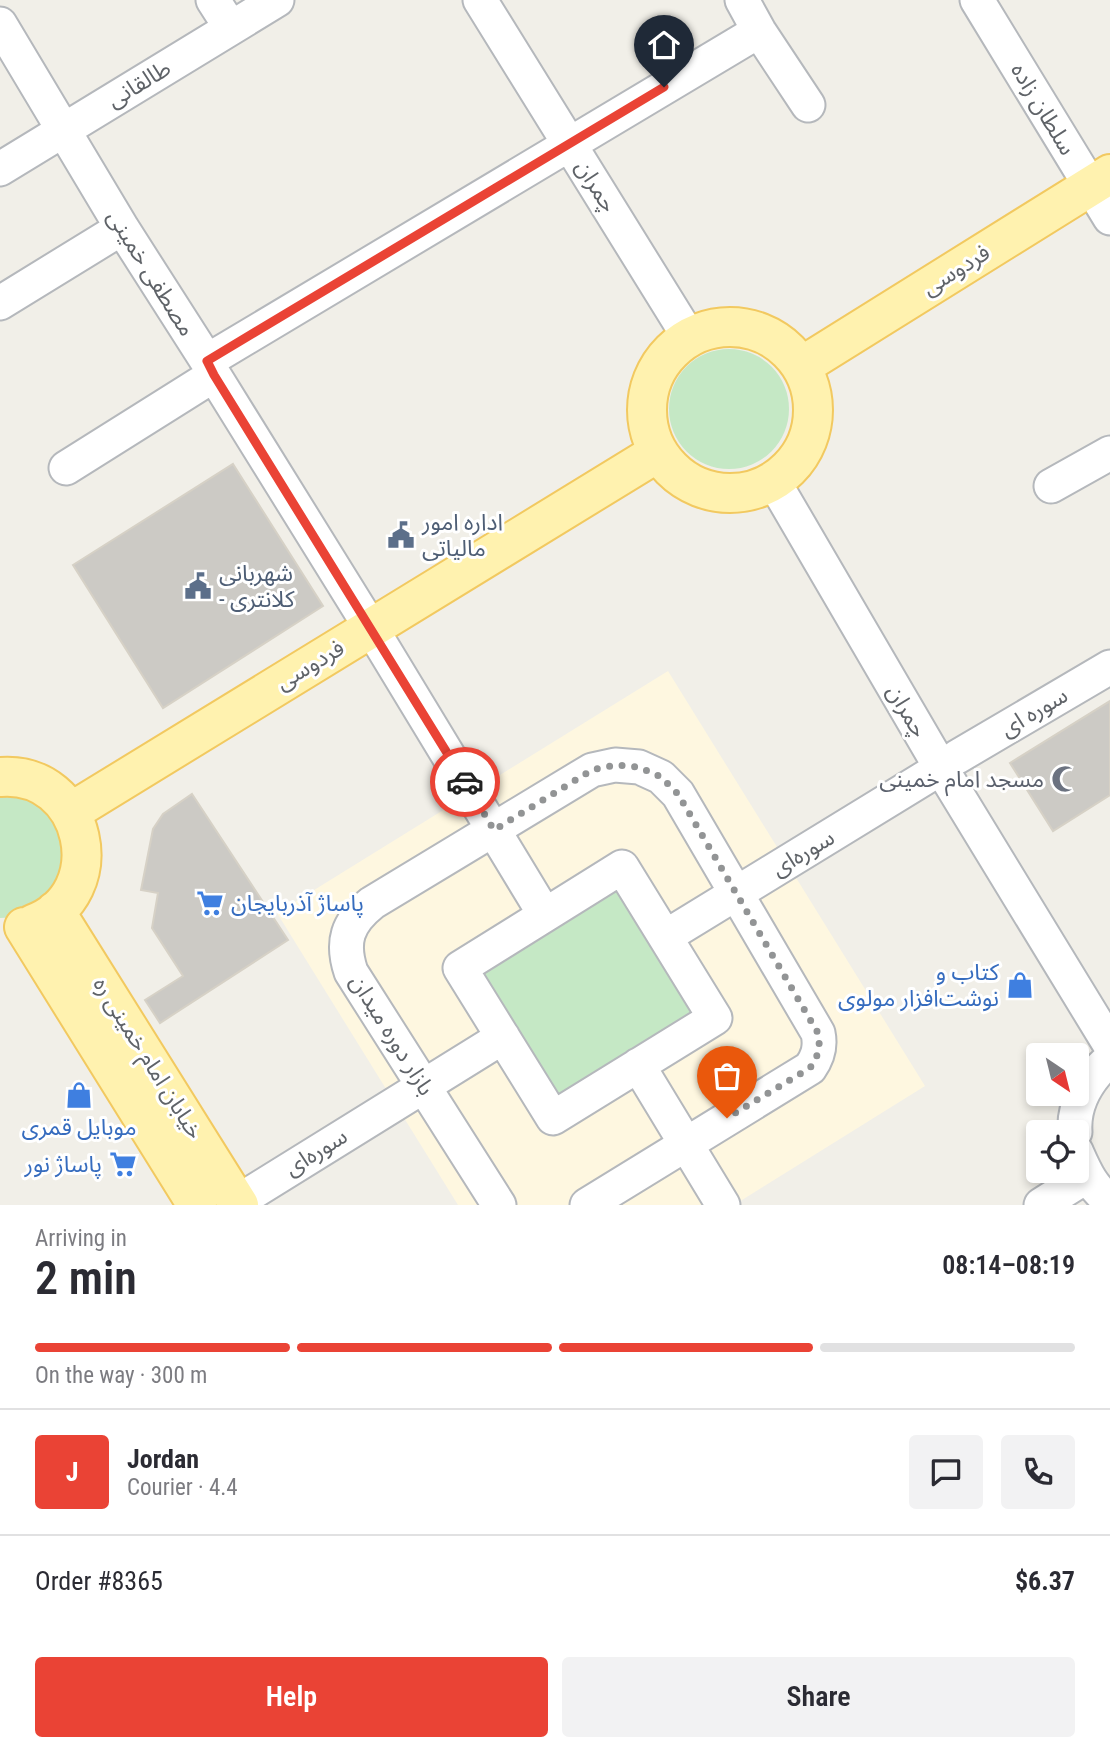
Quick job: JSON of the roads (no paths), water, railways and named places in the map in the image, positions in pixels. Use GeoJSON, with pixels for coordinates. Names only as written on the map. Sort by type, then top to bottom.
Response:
{"type":"FeatureCollection","features":[{"type":"Feature","properties":{"kind":"main road","name":"فردوسی"},"geometry":{"type":"LineString","coordinates":[[802,366],[1100,180]]}},
{"type":"Feature","properties":{"kind":"main road"},"geometry":{"type":"LineString","coordinates":[[737,326],[762,332],[785,346],[802,366],[812,390],[814,416],[807,442],[794,464],[780,476],[750,492],[723,494],[698,488],[675,474],[657,453],[648,429],[646,403],[652,378],[666,356],[689,337],[711,328],[737,326]]}},
{"type":"Feature","properties":{"kind":"main road","name":"فردوسی"},"geometry":{"type":"LineString","coordinates":[[71,812],[657,453]]}},
{"type":"Feature","properties":{"kind":"main road"},"geometry":{"type":"LineString","coordinates":[[0,777],[13,776],[36,782],[56,795],[71,812],[80,833],[82,854],[79,876],[70,895],[27,922]]}},
{"type":"Feature","properties":{"kind":"main road","name":"خیابان امام خمینی ره"},"geometry":{"type":"LineString","coordinates":[[27,922],[238,1203]]}},
{"type":"Feature","properties":{"kind":"main road","name":"خیابان امام خمینی ره"},"geometry":{"type":"LineString","coordinates":[[27,922],[197,1205]]}},
{"type":"Feature","properties":{"kind":"street"},"geometry":{"type":"LineString","coordinates":[[213,0],[231,28]]}},
{"type":"Feature","properties":{"kind":"street","name":"طالقانی"},"geometry":{"type":"LineString","coordinates":[[0,169],[277,0]]}},
{"type":"Feature","properties":{"kind":"street","name":"چمران"},"geometry":{"type":"LineString","coordinates":[[480,0],[689,337]]}},
{"type":"Feature","properties":{"kind":"street"},"geometry":{"type":"LineString","coordinates":[[742,0],[759,31],[808,105]]}},
{"type":"Feature","properties":{"kind":"street","name":"سلطان زاده"},"geometry":{"type":"LineString","coordinates":[[977,0],[1100,180],[1110,218]]}},
{"type":"Feature","properties":{"kind":"street","name":"مصطفی خمینی"},"geometry":{"type":"LineString","coordinates":[[0,24],[122,228],[371,628],[545,915]]}},
{"type":"Feature","properties":{"kind":"street"},"geometry":{"type":"LineString","coordinates":[[66,468],[210,368],[570,144],[759,31]]}},
{"type":"Feature","properties":{"kind":"street"},"geometry":{"type":"LineString","coordinates":[[0,303],[122,228]]}},
{"type":"Feature","properties":{"kind":"street"},"geometry":{"type":"LineString","coordinates":[[1051,486],[1110,453]]}},
{"type":"Feature","properties":{"kind":"street","name":"چمران"},"geometry":{"type":"LineString","coordinates":[[780,476],[949,763],[1110,1045]]}},
{"type":"Feature","properties":{"kind":"street","name":"سوره ای"},"geometry":{"type":"LineString","coordinates":[[949,763],[1110,667]]}},
{"type":"Feature","properties":{"kind":"street","name":"چمران"},"geometry":{"type":"LineString","coordinates":[[949,763],[1110,1012]]}},
{"type":"Feature","properties":{"kind":"street","name":"سوره‌ای"},"geometry":{"type":"LineString","coordinates":[[665,937],[949,763]]}},
{"type":"Feature","properties":{"kind":"street","name":"بازار دوره میدان"},"geometry":{"type":"LineString","coordinates":[[499,1205],[351,972],[346,957],[346,942],[351,926],[360,913],[372,903],[592,770],[615,765],[639,767],[661,777],[678,794],[818,1033],[819,1052],[810,1068],[587,1205]]}},
{"type":"Feature","properties":{"kind":"street"},"geometry":{"type":"LineString","coordinates":[[622,867],[665,937],[715,1018],[553,1118],[460,968],[622,867]]}},
{"type":"Feature","properties":{"kind":"street","name":"سوره‌ای"},"geometry":{"type":"LineString","coordinates":[[238,1203],[503,1037]]}},
{"type":"Feature","properties":{"kind":"street"},"geometry":{"type":"LineString","coordinates":[[1075,1120],[1081,1096],[1095,1072],[1110,1059]]}},
{"type":"Feature","properties":{"kind":"street"},"geometry":{"type":"LineString","coordinates":[[638,1065],[723,1205]]}},
{"type":"Feature","properties":{"kind":"street"},"geometry":{"type":"LineString","coordinates":[[1089,1174],[1110,1200]]}},
{"type":"Feature","properties":{"kind":"street"},"geometry":{"type":"LineString","coordinates":[[1041,1205],[1062,1183]]}},
{"type":"Feature","properties":{"kind":"place","name":"اداره امور مالیاتی"},"geometry":{"type":"Point","coordinates":[401,535]}},
{"type":"Feature","properties":{"kind":"place","name":"شهربانی - کلانتری"},"geometry":{"type":"Point","coordinates":[198,586]}},
{"type":"Feature","properties":{"kind":"place","name":"مسجد امام خمینی"},"geometry":{"type":"Point","coordinates":[1065,779]}},
{"type":"Feature","properties":{"kind":"place","name":"پاساژ آذربایجان"},"geometry":{"type":"Point","coordinates":[210,903]}},
{"type":"Feature","properties":{"kind":"place","name":"کتاب و نوشت‌افزار مولوی"},"geometry":{"type":"Point","coordinates":[1020,985]}},
{"type":"Feature","properties":{"kind":"place","name":"موبایل قمری"},"geometry":{"type":"Point","coordinates":[79,1095]}},
{"type":"Feature","properties":{"kind":"place","name":"پاساژ نور"},"geometry":{"type":"Point","coordinates":[123,1164]}}]}
